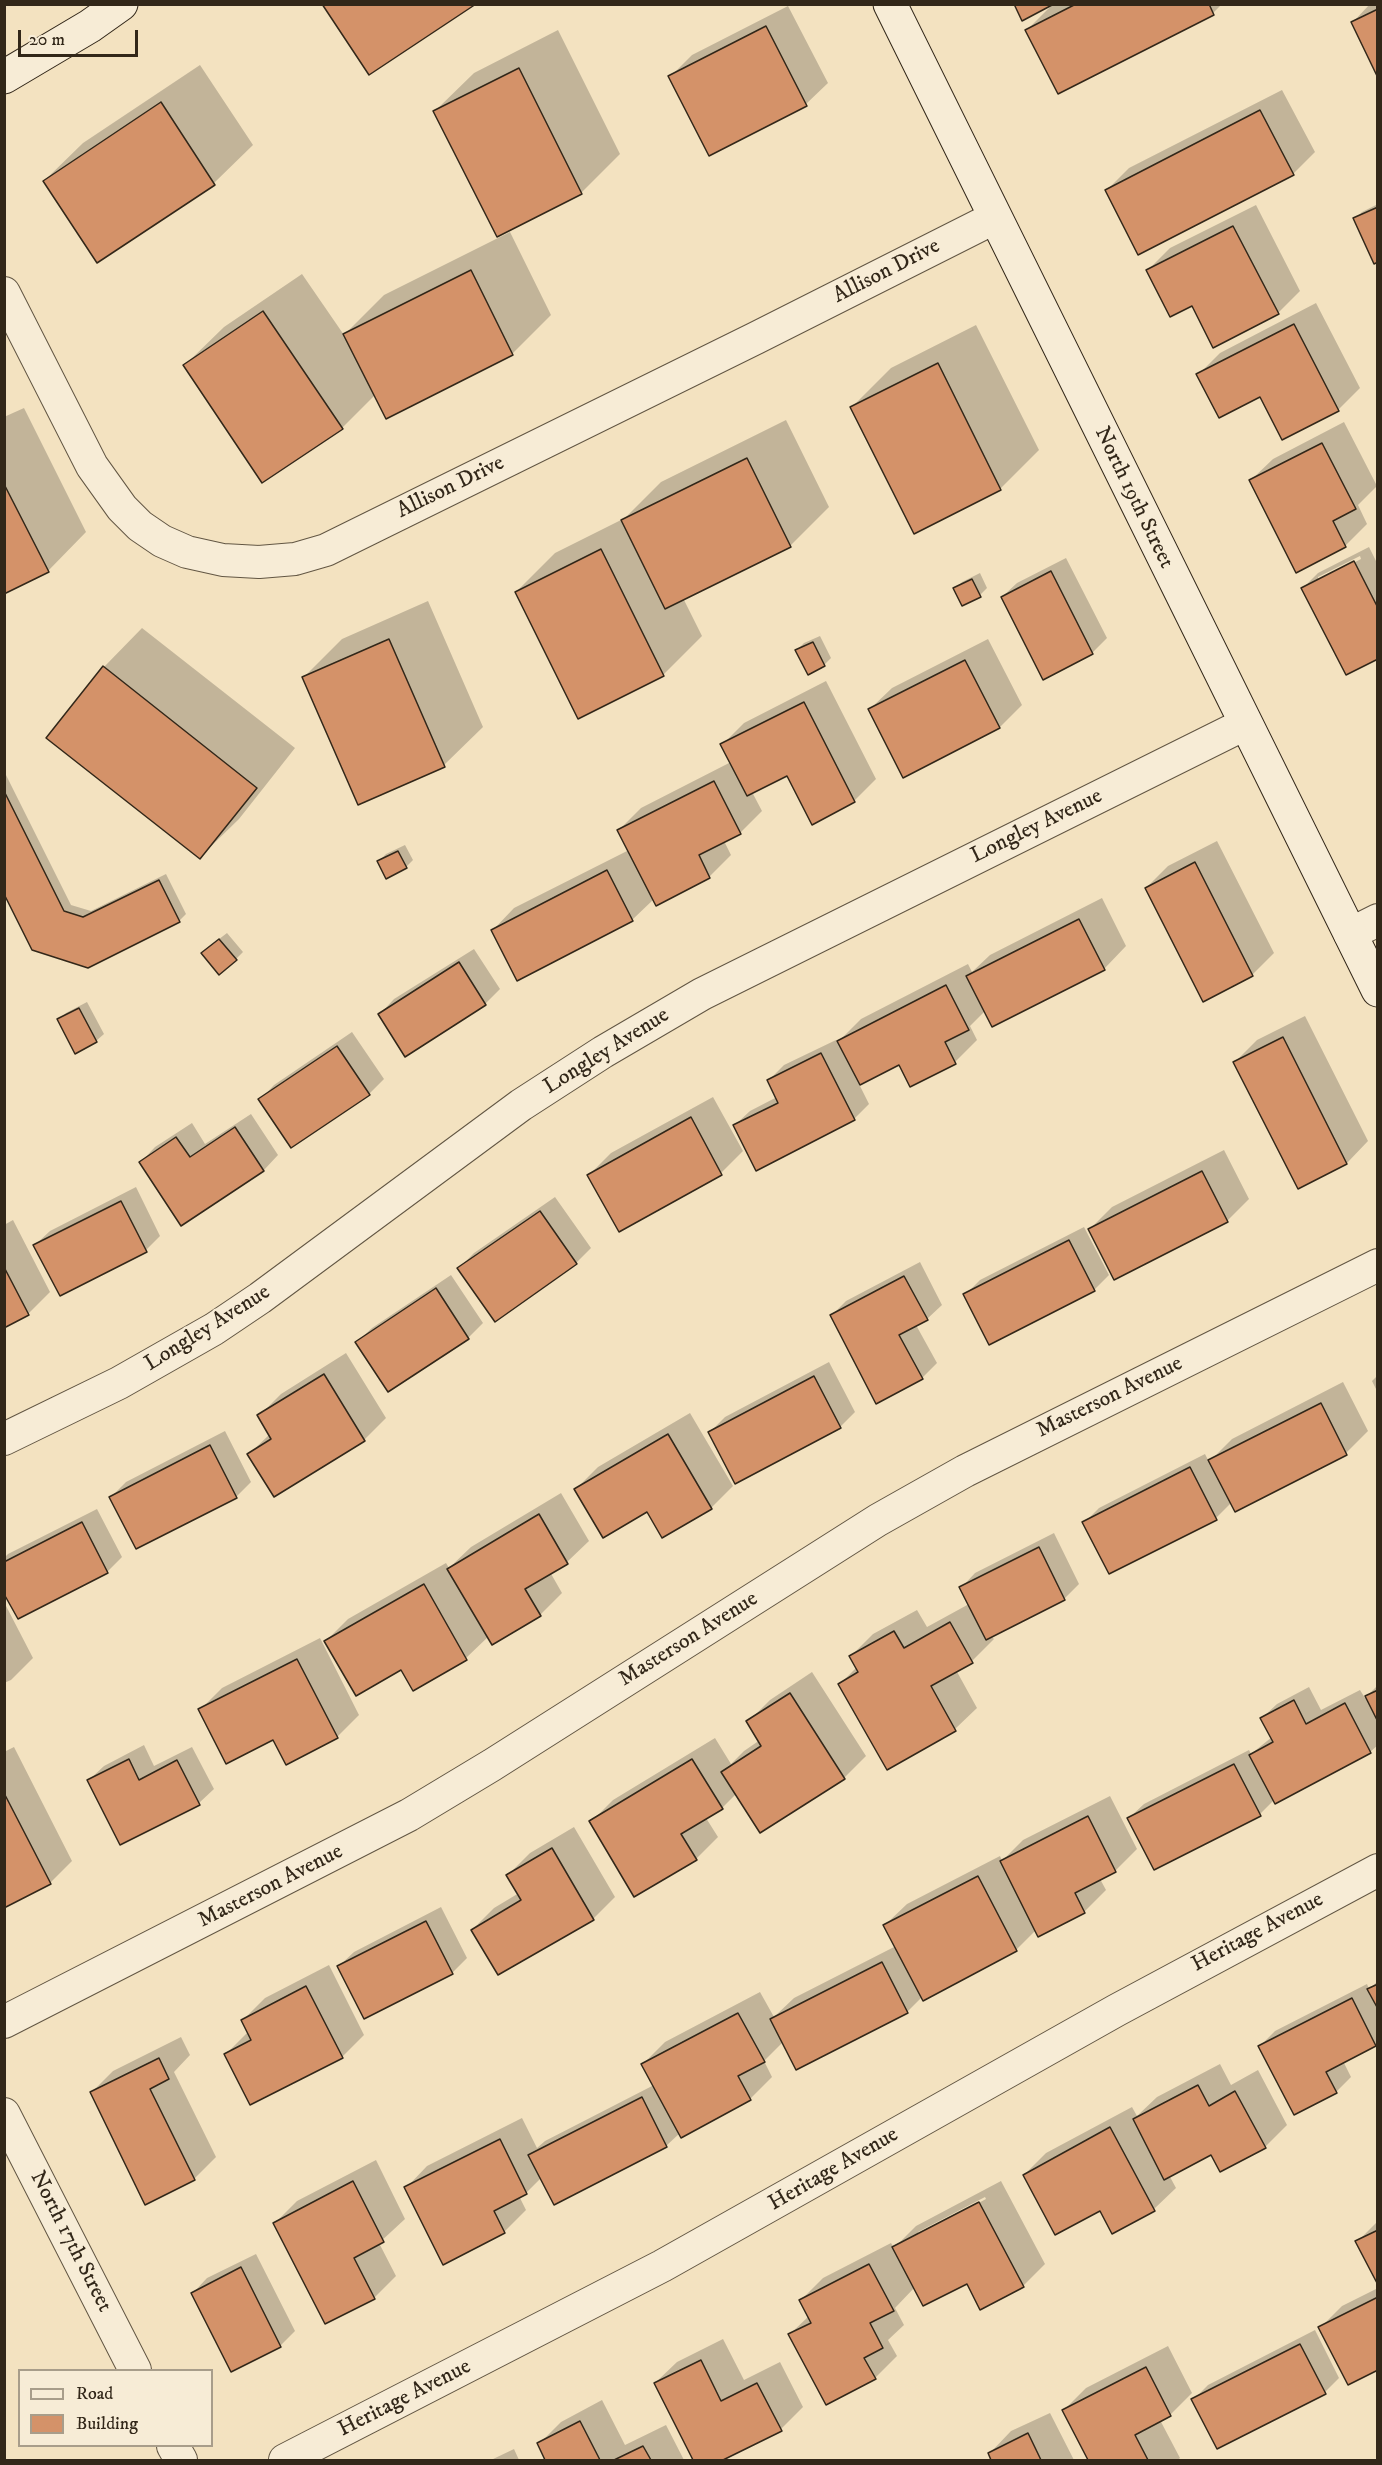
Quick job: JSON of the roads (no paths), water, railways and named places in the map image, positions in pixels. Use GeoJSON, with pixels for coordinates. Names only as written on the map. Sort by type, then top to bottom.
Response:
{"type":"FeatureCollection","features":[{"type":"Feature","properties":{"kind":"street"},"geometry":{"type":"LineString","coordinates":[[4,77],[90,26],[121,4]]}},
{"type":"Feature","properties":{"kind":"street","name":"North 19th Street"},"geometry":{"type":"LineString","coordinates":[[890,4],[1245,724],[1364,927],[1377,990]]}},
{"type":"Feature","properties":{"kind":"street","name":"Allison Drive"},"geometry":{"type":"LineString","coordinates":[[4,293],[92,466],[122,508],[140,526],[162,541],[187,552],[223,560],[259,562],[295,559],[326,550],[767,333],[994,218]]}},
{"type":"Feature","properties":{"kind":"street","name":"Longley Avenue"},"geometry":{"type":"LineString","coordinates":[[4,1439],[119,1383],[213,1329],[260,1298],[521,1105],[603,1052],[672,1012],[713,989],[1245,724]]}},
{"type":"Feature","properties":{"kind":"street","name":"Masterson Avenue"},"geometry":{"type":"LineString","coordinates":[[4,2022],[409,1815],[492,1765],[878,1520],[965,1471],[1377,1265]]}},
{"type":"Feature","properties":{"kind":"street","name":"Heritage Avenue"},"geometry":{"type":"LineString","coordinates":[[285,2460],[662,2266],[1136,1999],[1377,1870]]}},
{"type":"Feature","properties":{"kind":"street","name":"North 17th Street"},"geometry":{"type":"LineString","coordinates":[[4,2114],[134,2369]]}}]}
